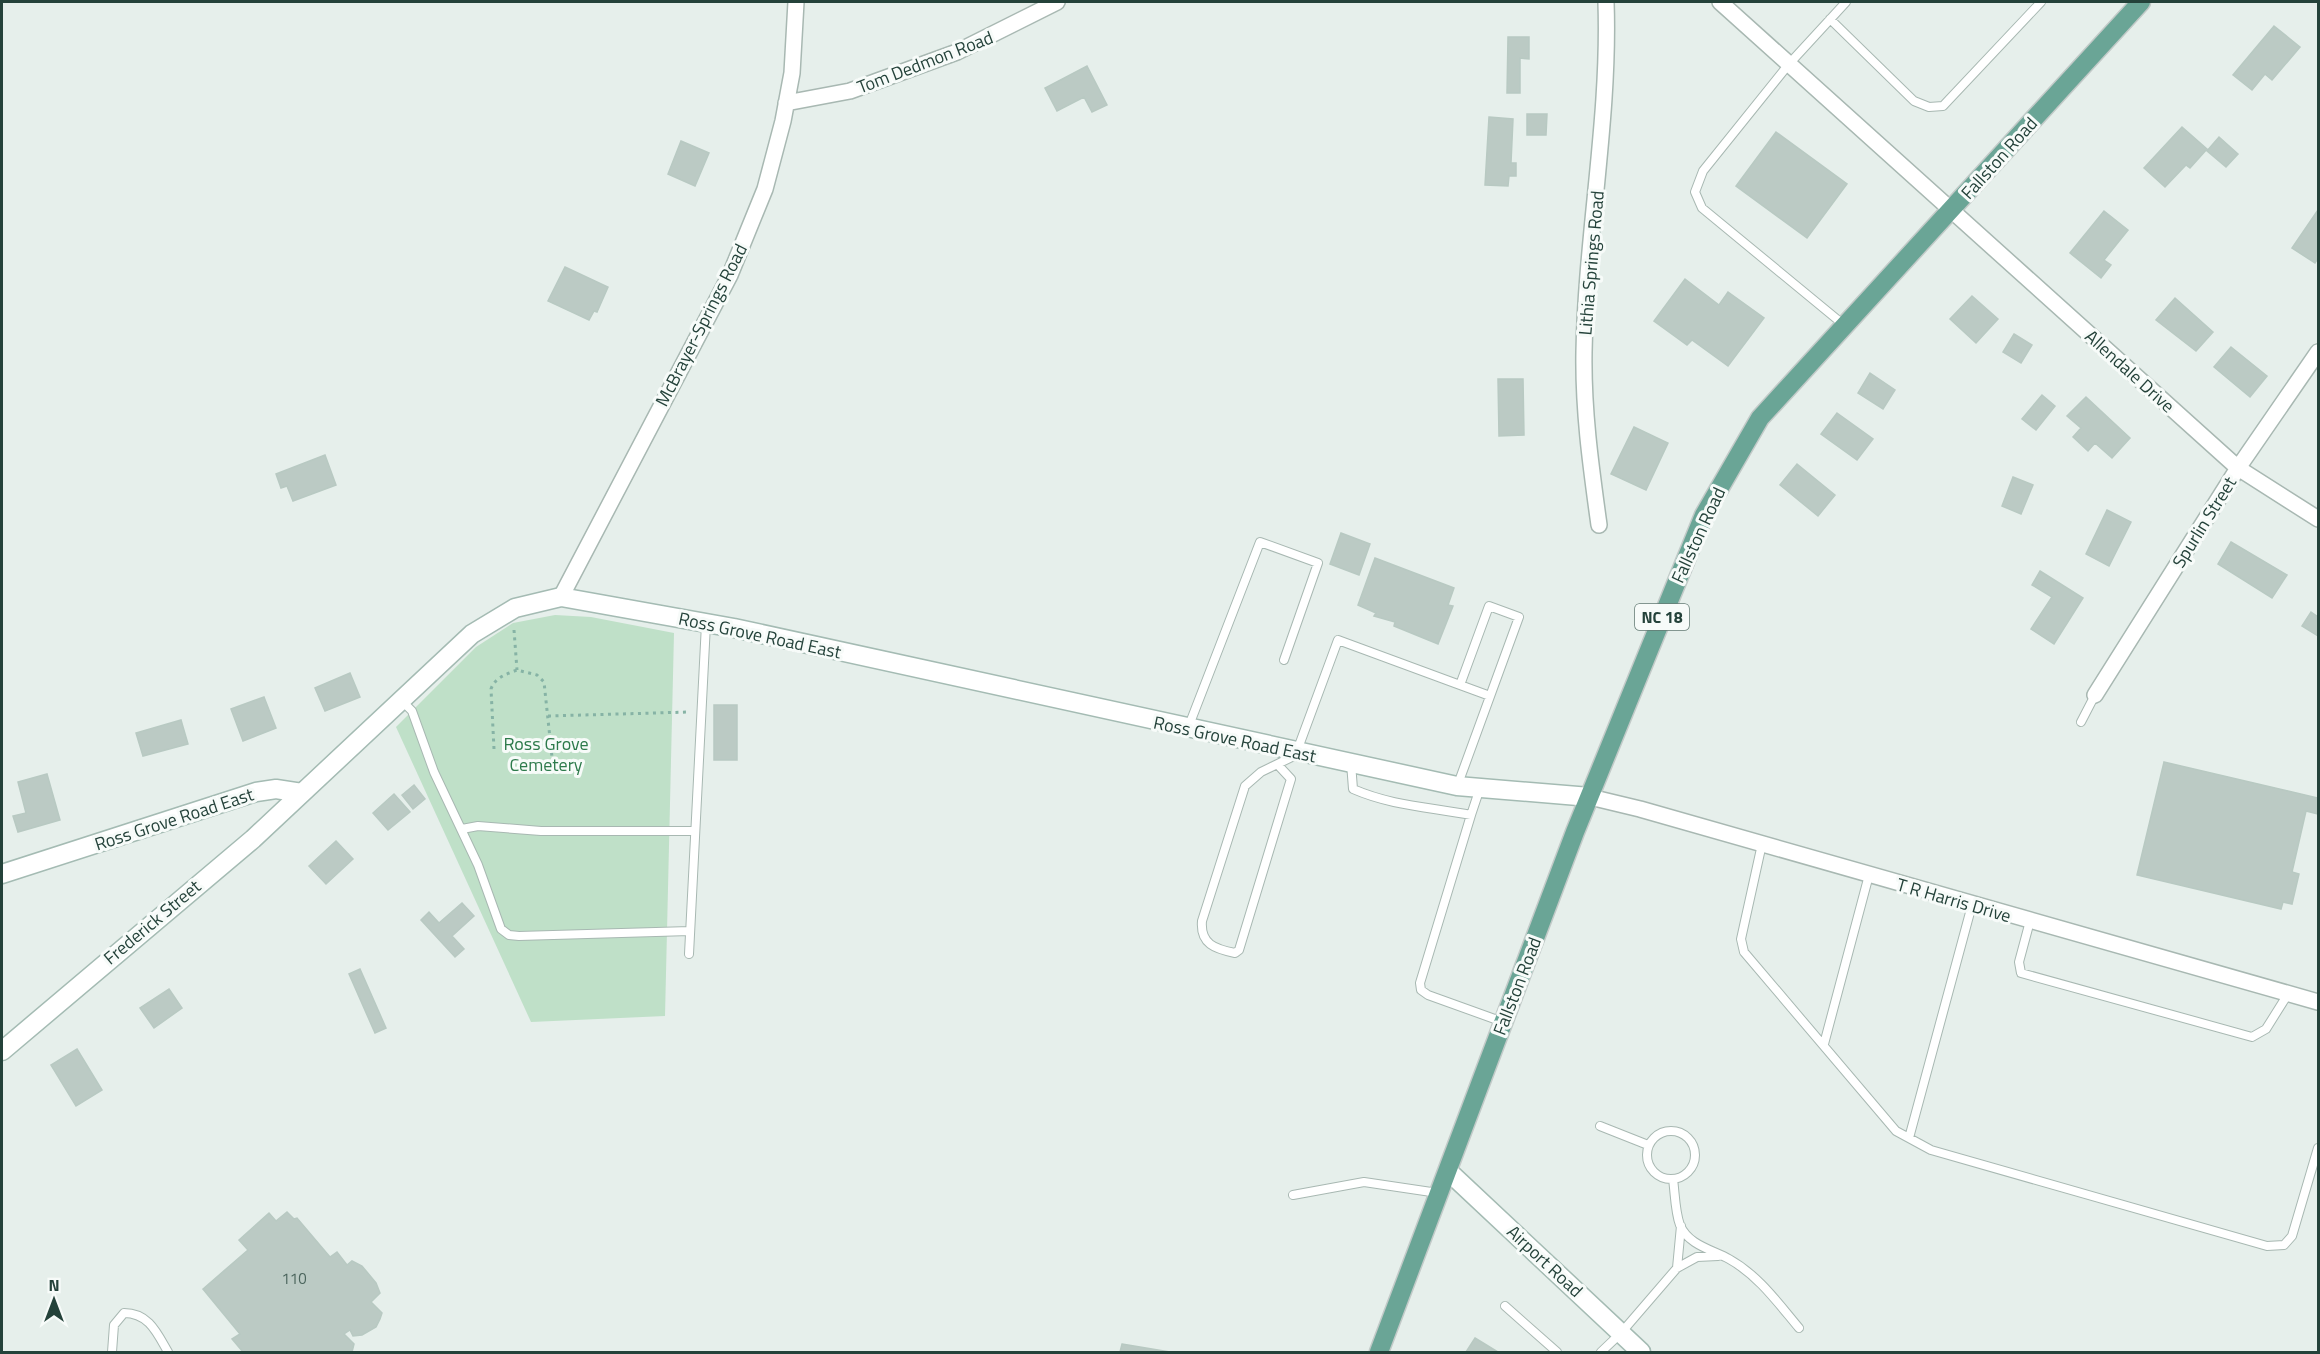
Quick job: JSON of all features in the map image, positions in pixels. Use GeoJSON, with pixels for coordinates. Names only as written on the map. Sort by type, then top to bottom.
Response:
{"type":"FeatureCollection","features":[{"type":"Feature","properties":{"kind":"main road","name":"Fallston Road"},"geometry":{"type":"LineString","coordinates":[[1379,1353],[1590,797],[1704,515],[1760,418],[2141,2]]}},
{"type":"Feature","properties":{"kind":"street","name":"McBrayer-Springs Road"},"geometry":{"type":"LineString","coordinates":[[561,597],[730,275],[765,189],[792,73],[796,2]]}},
{"type":"Feature","properties":{"kind":"street","name":"Tom Dedmon Road"},"geometry":{"type":"LineString","coordinates":[[786,103],[850,91],[957,52],[1057,2]]}},
{"type":"Feature","properties":{"kind":"street","name":"Lithia Springs Road"},"geometry":{"type":"LineString","coordinates":[[1599,525],[1586,427],[1584,351],[1605,112],[1606,2]]}},
{"type":"Feature","properties":{"kind":"street"},"geometry":{"type":"LineString","coordinates":[[1720,2],[1951,211]]}},
{"type":"Feature","properties":{"kind":"street","name":"Allendale Drive"},"geometry":{"type":"LineString","coordinates":[[1951,211],[2238,468],[2319,519]]}},
{"type":"Feature","properties":{"kind":"street","name":"Spurlin Street"},"geometry":{"type":"LineString","coordinates":[[2094,695],[2238,468],[2319,352]]}},
{"type":"Feature","properties":{"kind":"street","name":"Ross Grove Road East"},"geometry":{"type":"LineString","coordinates":[[2,874],[255,792],[276,789],[302,793],[472,634],[515,608],[561,597],[706,623],[1457,786],[1590,797]]}},
{"type":"Feature","properties":{"kind":"street","name":"Frederick Street"},"geometry":{"type":"LineString","coordinates":[[2,1051],[253,839],[302,793]]}},
{"type":"Feature","properties":{"kind":"street","name":"T R Harris Drive"},"geometry":{"type":"LineString","coordinates":[[1590,797],[2319,1002]]}},
{"type":"Feature","properties":{"kind":"street","name":"Airport Road"},"geometry":{"type":"LineString","coordinates":[[1448,1171],[1641,1353]]}},
{"type":"Feature","properties":{"kind":"lane"},"geometry":{"type":"LineString","coordinates":[[1844,325],[1702,208],[1695,192],[1703,171],[1789,64],[1846,2]]}},
{"type":"Feature","properties":{"kind":"lane"},"geometry":{"type":"LineString","coordinates":[[1830,19],[1914,101],[1929,107],[1943,106],[2041,2]]}},
{"type":"Feature","properties":{"kind":"lane"},"geometry":{"type":"LineString","coordinates":[[1188,729],[1260,542],[1318,563],[1284,660]]}},
{"type":"Feature","properties":{"kind":"lane"},"geometry":{"type":"LineString","coordinates":[[1457,786],[1519,617],[1489,606],[1460,685]]}},
{"type":"Feature","properties":{"kind":"lane"},"geometry":{"type":"LineString","coordinates":[[689,954],[706,623]]}},
{"type":"Feature","properties":{"kind":"lane"},"geometry":{"type":"LineString","coordinates":[[1278,765],[1291,779],[1239,950],[1235,953],[1219,950],[1206,942],[1201,931],[1223,851],[1245,786],[1261,772],[1278,765],[1298,752],[1338,640],[1490,696]]}},
{"type":"Feature","properties":{"kind":"lane"},"geometry":{"type":"LineString","coordinates":[[2081,722],[2094,695]]}},
{"type":"Feature","properties":{"kind":"lane"},"geometry":{"type":"LineString","coordinates":[[401,699],[412,711],[434,772],[478,866],[495,916],[501,929],[508,935],[690,931]]}},
{"type":"Feature","properties":{"kind":"lane"},"geometry":{"type":"LineString","coordinates":[[1351,763],[1353,789],[1379,800],[1471,815]]}},
{"type":"Feature","properties":{"kind":"lane"},"geometry":{"type":"LineString","coordinates":[[1480,788],[1420,984],[1421,990],[1428,995],[1504,1022]]}},
{"type":"Feature","properties":{"kind":"lane"},"geometry":{"type":"LineString","coordinates":[[462,829],[478,826],[541,831],[694,831]]}},
{"type":"Feature","properties":{"kind":"lane"},"geometry":{"type":"LineString","coordinates":[[1762,844],[1741,939],[1744,952],[1896,1131],[1931,1150],[2267,1246],[2284,1245],[2292,1236],[2319,1148]]}},
{"type":"Feature","properties":{"kind":"lane"},"geometry":{"type":"LineString","coordinates":[[1824,1044],[1869,875]]}},
{"type":"Feature","properties":{"kind":"lane"},"geometry":{"type":"LineString","coordinates":[[1909,1138],[1972,905]]}},
{"type":"Feature","properties":{"kind":"lane"},"geometry":{"type":"LineString","coordinates":[[2030,921],[2019,962],[2022,973],[2111,999],[2252,1037],[2266,1029],[2288,994]]}},
{"type":"Feature","properties":{"kind":"lane"},"geometry":{"type":"LineString","coordinates":[[1600,1126],[1648,1145]]}},
{"type":"Feature","properties":{"kind":"lane"},"geometry":{"type":"LineString","coordinates":[[1668,1130],[1679,1132],[1692,1143],[1695,1156],[1693,1164],[1682,1176],[1673,1179],[1659,1176],[1652,1170],[1646,1155],[1648,1145],[1660,1133],[1668,1130]]}},
{"type":"Feature","properties":{"kind":"lane"},"geometry":{"type":"LineString","coordinates":[[1673,1179],[1680,1226],[1677,1268]]}},
{"type":"Feature","properties":{"kind":"lane"},"geometry":{"type":"LineString","coordinates":[[1293,1195],[1364,1182],[1439,1193]]}},
{"type":"Feature","properties":{"kind":"lane"},"geometry":{"type":"LineString","coordinates":[[1680,1226],[1695,1242],[1753,1276],[1799,1328]]}},
{"type":"Feature","properties":{"kind":"lane"},"geometry":{"type":"LineString","coordinates":[[1601,1353],[1622,1333],[1677,1268],[1697,1257],[1722,1256]]}},
{"type":"Feature","properties":{"kind":"lane"},"geometry":{"type":"LineString","coordinates":[[1505,1306],[1557,1353]]}},
{"type":"Feature","properties":{"kind":"lane"},"geometry":{"type":"LineString","coordinates":[[112,1353],[111,1338],[118,1317],[124,1312],[132,1312],[141,1315],[149,1322],[168,1353]]}},
{"type":"Feature","properties":{"kind":"path"},"geometry":{"type":"LineString","coordinates":[[513,623],[517,670]]}},
{"type":"Feature","properties":{"kind":"path"},"geometry":{"type":"LineString","coordinates":[[494,749],[491,688],[500,678],[517,670],[537,675],[544,682],[552,757]]}},
{"type":"Feature","properties":{"kind":"path"},"geometry":{"type":"LineString","coordinates":[[548,716],[700,712]]}},
{"type":"Feature","properties":{"kind":"green space","name":"Ross Grove Cemetery"},"geometry":{"type":"Polygon","coordinates":[[[555,615],[591,617],[674,633],[665,1016],[531,1022],[396,727],[476,647],[513,623],[555,615]]]}},
{"type":"Feature","properties":{"kind":"building"},"geometry":{"type":"Polygon","coordinates":[[[2274,26],[2300,47],[2272,80],[2265,74],[2252,90],[2233,75],[2274,26]]]}},
{"type":"Feature","properties":{"kind":"building"},"geometry":{"type":"Polygon","coordinates":[[[1508,37],[1529,37],[1529,59],[1520,58],[1520,93],[1507,93],[1508,37]]]}},
{"type":"Feature","properties":{"kind":"building"},"geometry":{"type":"Polygon","coordinates":[[[1087,66],[1107,105],[1092,112],[1084,97],[1057,111],[1045,88],[1087,66]]]}},
{"type":"Feature","properties":{"kind":"building"},"geometry":{"type":"Polygon","coordinates":[[[1527,114],[1547,114],[1546,135],[1527,135],[1527,114]]]}},
{"type":"Feature","properties":{"kind":"building"},"geometry":{"type":"Polygon","coordinates":[[[1489,117],[1513,119],[1511,163],[1516,163],[1516,176],[1509,176],[1508,186],[1485,185],[1489,117]]]}},
{"type":"Feature","properties":{"kind":"building"},"geometry":{"type":"Polygon","coordinates":[[[2182,127],[2207,149],[2190,168],[2186,165],[2165,187],[2144,168],[2182,127]]]}},
{"type":"Feature","properties":{"kind":"building"},"geometry":{"type":"Polygon","coordinates":[[[1776,132],[1847,184],[1807,238],[1736,186],[1776,132]]]}},
{"type":"Feature","properties":{"kind":"building"},"geometry":{"type":"Polygon","coordinates":[[[2219,137],[2238,154],[2226,167],[2207,151],[2219,137]]]}},
{"type":"Feature","properties":{"kind":"building"},"geometry":{"type":"Polygon","coordinates":[[[681,141],[709,153],[695,186],[668,174],[681,141]]]}},
{"type":"Feature","properties":{"kind":"building"},"geometry":{"type":"Polygon","coordinates":[[[2318,210],[2318,258],[2315,263],[2292,248],[2318,210]]]}},
{"type":"Feature","properties":{"kind":"building"},"geometry":{"type":"Polygon","coordinates":[[[2104,211],[2128,230],[2104,260],[2111,265],[2101,278],[2070,253],[2104,211]]]}},
{"type":"Feature","properties":{"kind":"building"},"geometry":{"type":"Polygon","coordinates":[[[565,267],[608,287],[597,312],[594,311],[589,320],[548,301],[565,267]]]}},
{"type":"Feature","properties":{"kind":"building"},"geometry":{"type":"Polygon","coordinates":[[[1685,279],[1719,305],[1728,292],[1764,318],[1728,366],[1692,340],[1687,345],[1654,321],[1685,279]]]}},
{"type":"Feature","properties":{"kind":"building"},"geometry":{"type":"Polygon","coordinates":[[[1972,296],[1998,319],[1976,343],[1950,319],[1972,296]]]}},
{"type":"Feature","properties":{"kind":"building"},"geometry":{"type":"Polygon","coordinates":[[[2175,298],[2213,332],[2196,351],[2156,320],[2175,298]]]}},
{"type":"Feature","properties":{"kind":"building"},"geometry":{"type":"Polygon","coordinates":[[[2014,334],[2032,345],[2021,363],[2003,352],[2014,334]]]}},
{"type":"Feature","properties":{"kind":"building"},"geometry":{"type":"Polygon","coordinates":[[[2231,347],[2267,376],[2250,397],[2214,367],[2231,347]]]}},
{"type":"Feature","properties":{"kind":"building"},"geometry":{"type":"Polygon","coordinates":[[[1870,373],[1895,390],[1883,409],[1858,393],[1870,373]]]}},
{"type":"Feature","properties":{"kind":"building"},"geometry":{"type":"Polygon","coordinates":[[[1498,379],[1523,379],[1524,435],[1499,436],[1498,379]]]}},
{"type":"Feature","properties":{"kind":"building"},"geometry":{"type":"Polygon","coordinates":[[[2042,395],[2055,406],[2036,430],[2022,419],[2042,395]]]}},
{"type":"Feature","properties":{"kind":"building"},"geometry":{"type":"Polygon","coordinates":[[[2086,397],[2130,438],[2112,458],[2095,443],[2088,451],[2073,437],[2081,428],[2067,416],[2086,397]]]}},
{"type":"Feature","properties":{"kind":"building"},"geometry":{"type":"Polygon","coordinates":[[[1837,413],[1873,439],[1857,460],[1821,434],[1837,413]]]}},
{"type":"Feature","properties":{"kind":"building"},"geometry":{"type":"Polygon","coordinates":[[[1634,427],[1668,443],[1646,490],[1611,474],[1634,427]]]}},
{"type":"Feature","properties":{"kind":"building"},"geometry":{"type":"Polygon","coordinates":[[[325,455],[336,485],[293,501],[287,486],[281,488],[276,474],[325,455]]]}},
{"type":"Feature","properties":{"kind":"building"},"geometry":{"type":"Polygon","coordinates":[[[1797,464],[1835,495],[1818,516],[1780,485],[1797,464]]]}},
{"type":"Feature","properties":{"kind":"building"},"geometry":{"type":"Polygon","coordinates":[[[2013,477],[2033,485],[2021,514],[2002,506],[2013,477]]]}},
{"type":"Feature","properties":{"kind":"building"},"geometry":{"type":"Polygon","coordinates":[[[2107,510],[2131,522],[2109,566],[2086,554],[2107,510]]]}},
{"type":"Feature","properties":{"kind":"building"},"geometry":{"type":"Polygon","coordinates":[[[1341,533],[1370,544],[1359,575],[1330,564],[1341,533]]]}},
{"type":"Feature","properties":{"kind":"building"},"geometry":{"type":"Polygon","coordinates":[[[2231,542],[2287,575],[2272,598],[2218,564],[2231,542]]]}},
{"type":"Feature","properties":{"kind":"building"},"geometry":{"type":"Polygon","coordinates":[[[1375,558],[1454,588],[1448,605],[1453,606],[1438,644],[1394,626],[1395,622],[1374,616],[1376,613],[1358,605],[1375,558]]]}},
{"type":"Feature","properties":{"kind":"building"},"geometry":{"type":"Polygon","coordinates":[[[2040,571],[2083,598],[2054,644],[2031,629],[2052,597],[2032,585],[2040,571]]]}},
{"type":"Feature","properties":{"kind":"building"},"geometry":{"type":"Polygon","coordinates":[[[2311,612],[2318,617],[2318,636],[2302,626],[2311,612]]]}},
{"type":"Feature","properties":{"kind":"building"},"geometry":{"type":"Polygon","coordinates":[[[350,673],[360,697],[325,711],[315,688],[350,673]]]}},
{"type":"Feature","properties":{"kind":"building"},"geometry":{"type":"Polygon","coordinates":[[[264,697],[276,728],[243,741],[231,709],[264,697]]]}},
{"type":"Feature","properties":{"kind":"building"},"geometry":{"type":"Polygon","coordinates":[[[714,705],[737,705],[737,760],[714,760],[714,705]]]}},
{"type":"Feature","properties":{"kind":"building"},"geometry":{"type":"Polygon","coordinates":[[[181,720],[188,744],[143,756],[136,733],[181,720]]]}},
{"type":"Feature","properties":{"kind":"building"},"geometry":{"type":"Polygon","coordinates":[[[2164,762],[2318,798],[2318,814],[2306,811],[2292,872],[2299,874],[2292,904],[2283,902],[2281,909],[2137,875],[2164,762]]]}},
{"type":"Feature","properties":{"kind":"building"},"geometry":{"type":"Polygon","coordinates":[[[47,774],[60,820],[18,832],[13,816],[26,813],[18,782],[47,774]]]}},
{"type":"Feature","properties":{"kind":"building"},"geometry":{"type":"Polygon","coordinates":[[[414,785],[425,799],[413,809],[402,795],[414,785]]]}},
{"type":"Feature","properties":{"kind":"building"},"geometry":{"type":"Polygon","coordinates":[[[394,794],[410,812],[388,830],[373,813],[394,794]]]}},
{"type":"Feature","properties":{"kind":"building"},"geometry":{"type":"Polygon","coordinates":[[[336,841],[353,859],[326,884],[309,866],[336,841]]]}},
{"type":"Feature","properties":{"kind":"building"},"geometry":{"type":"Polygon","coordinates":[[[462,903],[474,916],[452,936],[464,949],[455,957],[421,920],[429,912],[439,923],[462,903]]]}},
{"type":"Feature","properties":{"kind":"building"},"geometry":{"type":"Polygon","coordinates":[[[360,969],[386,1028],[375,1033],[349,974],[360,969]]]}},
{"type":"Feature","properties":{"kind":"building"},"geometry":{"type":"Polygon","coordinates":[[[169,989],[182,1008],[154,1028],[140,1008],[169,989]]]}},
{"type":"Feature","properties":{"kind":"building"},"geometry":{"type":"Polygon","coordinates":[[[77,1049],[102,1090],[76,1106],[51,1065],[77,1049]]]}},
{"type":"Feature","properties":{"kind":"building"},"geometry":{"type":"Polygon","coordinates":[[[287,1212],[294,1219],[297,1218],[330,1257],[337,1252],[347,1265],[352,1261],[362,1266],[376,1283],[380,1293],[371,1302],[382,1313],[380,1319],[376,1327],[362,1335],[353,1336],[350,1330],[344,1334],[354,1344],[352,1352],[243,1352],[232,1339],[240,1334],[203,1289],[248,1250],[239,1240],[269,1213],[276,1221],[287,1212]]]}},
{"type":"Feature","properties":{"kind":"building"},"geometry":{"type":"Polygon","coordinates":[[[1475,1338],[1498,1352],[1466,1352],[1475,1338]]]}},
{"type":"Feature","properties":{"kind":"building"},"geometry":{"type":"Polygon","coordinates":[[[1122,1344],[1170,1352],[1120,1352],[1122,1344]]]}}]}
